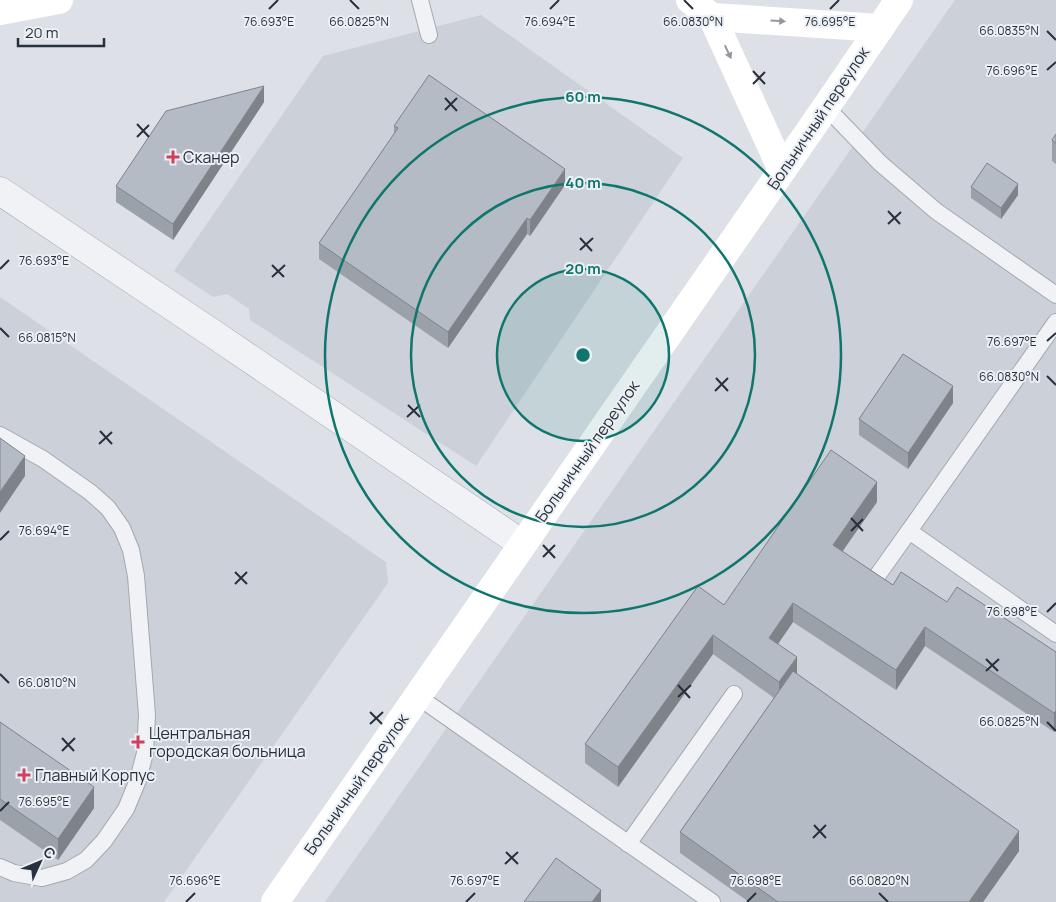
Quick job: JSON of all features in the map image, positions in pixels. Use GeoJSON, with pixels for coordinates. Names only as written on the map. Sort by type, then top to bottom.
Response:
{"type":"FeatureCollection","features":[{"type":"Feature","properties":{"kind":"street"},"geometry":{"type":"LineString","coordinates":[[0,11],[59,0]]}},
{"type":"Feature","properties":{"kind":"street"},"geometry":{"type":"LineString","coordinates":[[690,0],[712,17],[782,170]]}},
{"type":"Feature","properties":{"kind":"street","name":"Больничный переулок"},"geometry":{"type":"LineString","coordinates":[[274,902],[899,0]]}},
{"type":"Feature","properties":{"kind":"street"},"geometry":{"type":"LineString","coordinates":[[712,17],[880,28]]}},
{"type":"Feature","properties":{"kind":"street"},"geometry":{"type":"LineString","coordinates":[[2,195],[207,330],[522,544]]}},
{"type":"Feature","properties":{"kind":"lane"},"geometry":{"type":"LineString","coordinates":[[420,0],[428,35]]}},
{"type":"Feature","properties":{"kind":"lane"},"geometry":{"type":"LineString","coordinates":[[826,107],[880,163],[936,211],[1056,295]]}},
{"type":"Feature","properties":{"kind":"lane"},"geometry":{"type":"LineString","coordinates":[[877,576],[1056,322]]}},
{"type":"Feature","properties":{"kind":"lane"},"geometry":{"type":"LineString","coordinates":[[0,435],[43,459],[90,492],[108,508],[122,528],[131,550],[136,576],[147,714],[146,753],[138,780],[126,809],[104,841],[86,860],[67,872],[42,878],[0,867]]}},
{"type":"Feature","properties":{"kind":"lane"},"geometry":{"type":"LineString","coordinates":[[909,531],[1056,634]]}},
{"type":"Feature","properties":{"kind":"lane"},"geometry":{"type":"LineString","coordinates":[[628,844],[734,694]]}},
{"type":"Feature","properties":{"kind":"lane"},"geometry":{"type":"LineString","coordinates":[[418,696],[712,902]]}},
{"type":"Feature","properties":{"kind":"shaded area"},"geometry":{"type":"Polygon","coordinates":[[[955,0],[1056,0],[1056,902],[325,902],[955,0]]]}},
{"type":"Feature","properties":{"kind":"shaded area"},"geometry":{"type":"Polygon","coordinates":[[[481,15],[683,158],[476,466],[250,320],[249,309],[227,294],[213,297],[174,271],[323,56],[481,15]]]}},
{"type":"Feature","properties":{"kind":"shaded area","name":"Центральная городская больница"},"geometry":{"type":"Polygon","coordinates":[[[0,297],[386,562],[388,583],[164,902],[0,902],[0,297]]]}},
{"type":"Feature","properties":{"kind":"building"},"geometry":{"type":"Polygon","coordinates":[[[429,75],[565,169],[530,220],[527,218],[448,332],[319,243],[398,128],[394,126],[429,75]]]}},
{"type":"Feature","properties":{"kind":"building"},"geometry":{"type":"Polygon","coordinates":[[[264,86],[173,224],[116,186],[166,111],[264,86]]]}},
{"type":"Feature","properties":{"kind":"building"},"geometry":{"type":"Polygon","coordinates":[[[1056,134],[1056,143],[1052,140],[1056,134]]]}},
{"type":"Feature","properties":{"kind":"building"},"geometry":{"type":"Polygon","coordinates":[[[987,163],[1018,184],[1001,208],[971,187],[987,163]]]}},
{"type":"Feature","properties":{"kind":"building"},"geometry":{"type":"Polygon","coordinates":[[[903,354],[953,386],[908,453],[859,419],[903,354]]]}},
{"type":"Feature","properties":{"kind":"building"},"geometry":{"type":"Polygon","coordinates":[[[0,438],[25,456],[0,492],[0,438]]]}},
{"type":"Feature","properties":{"kind":"building"},"geometry":{"type":"Polygon","coordinates":[[[831,450],[877,482],[833,545],[893,585],[901,572],[947,602],[957,587],[1056,652],[1056,711],[1054,713],[925,627],[896,670],[793,603],[769,638],[797,657],[779,682],[713,635],[618,767],[585,744],[698,586],[724,605],[831,450]]]}},
{"type":"Feature","properties":{"kind":"building"},"geometry":{"type":"Polygon","coordinates":[[[793,671],[1019,831],[969,902],[778,902],[680,832],[793,671]]]}},
{"type":"Feature","properties":{"kind":"building","name":"Главный Корпус"},"geometry":{"type":"Polygon","coordinates":[[[0,722],[94,787],[58,839],[0,799],[0,722]]]}},
{"type":"Feature","properties":{"kind":"building"},"geometry":{"type":"Polygon","coordinates":[[[556,858],[601,890],[592,902],[524,902],[556,858]]]}},
{"type":"Feature","properties":{"kind":"place","name":"Сканер"},"geometry":{"type":"Point","coordinates":[173,157]}},
{"type":"Feature","properties":{"kind":"place","name":"Центральная городская больница"},"geometry":{"type":"Point","coordinates":[138,742]}},
{"type":"Feature","properties":{"kind":"place","name":"Главный Корпус"},"geometry":{"type":"Point","coordinates":[24,775]}}]}
